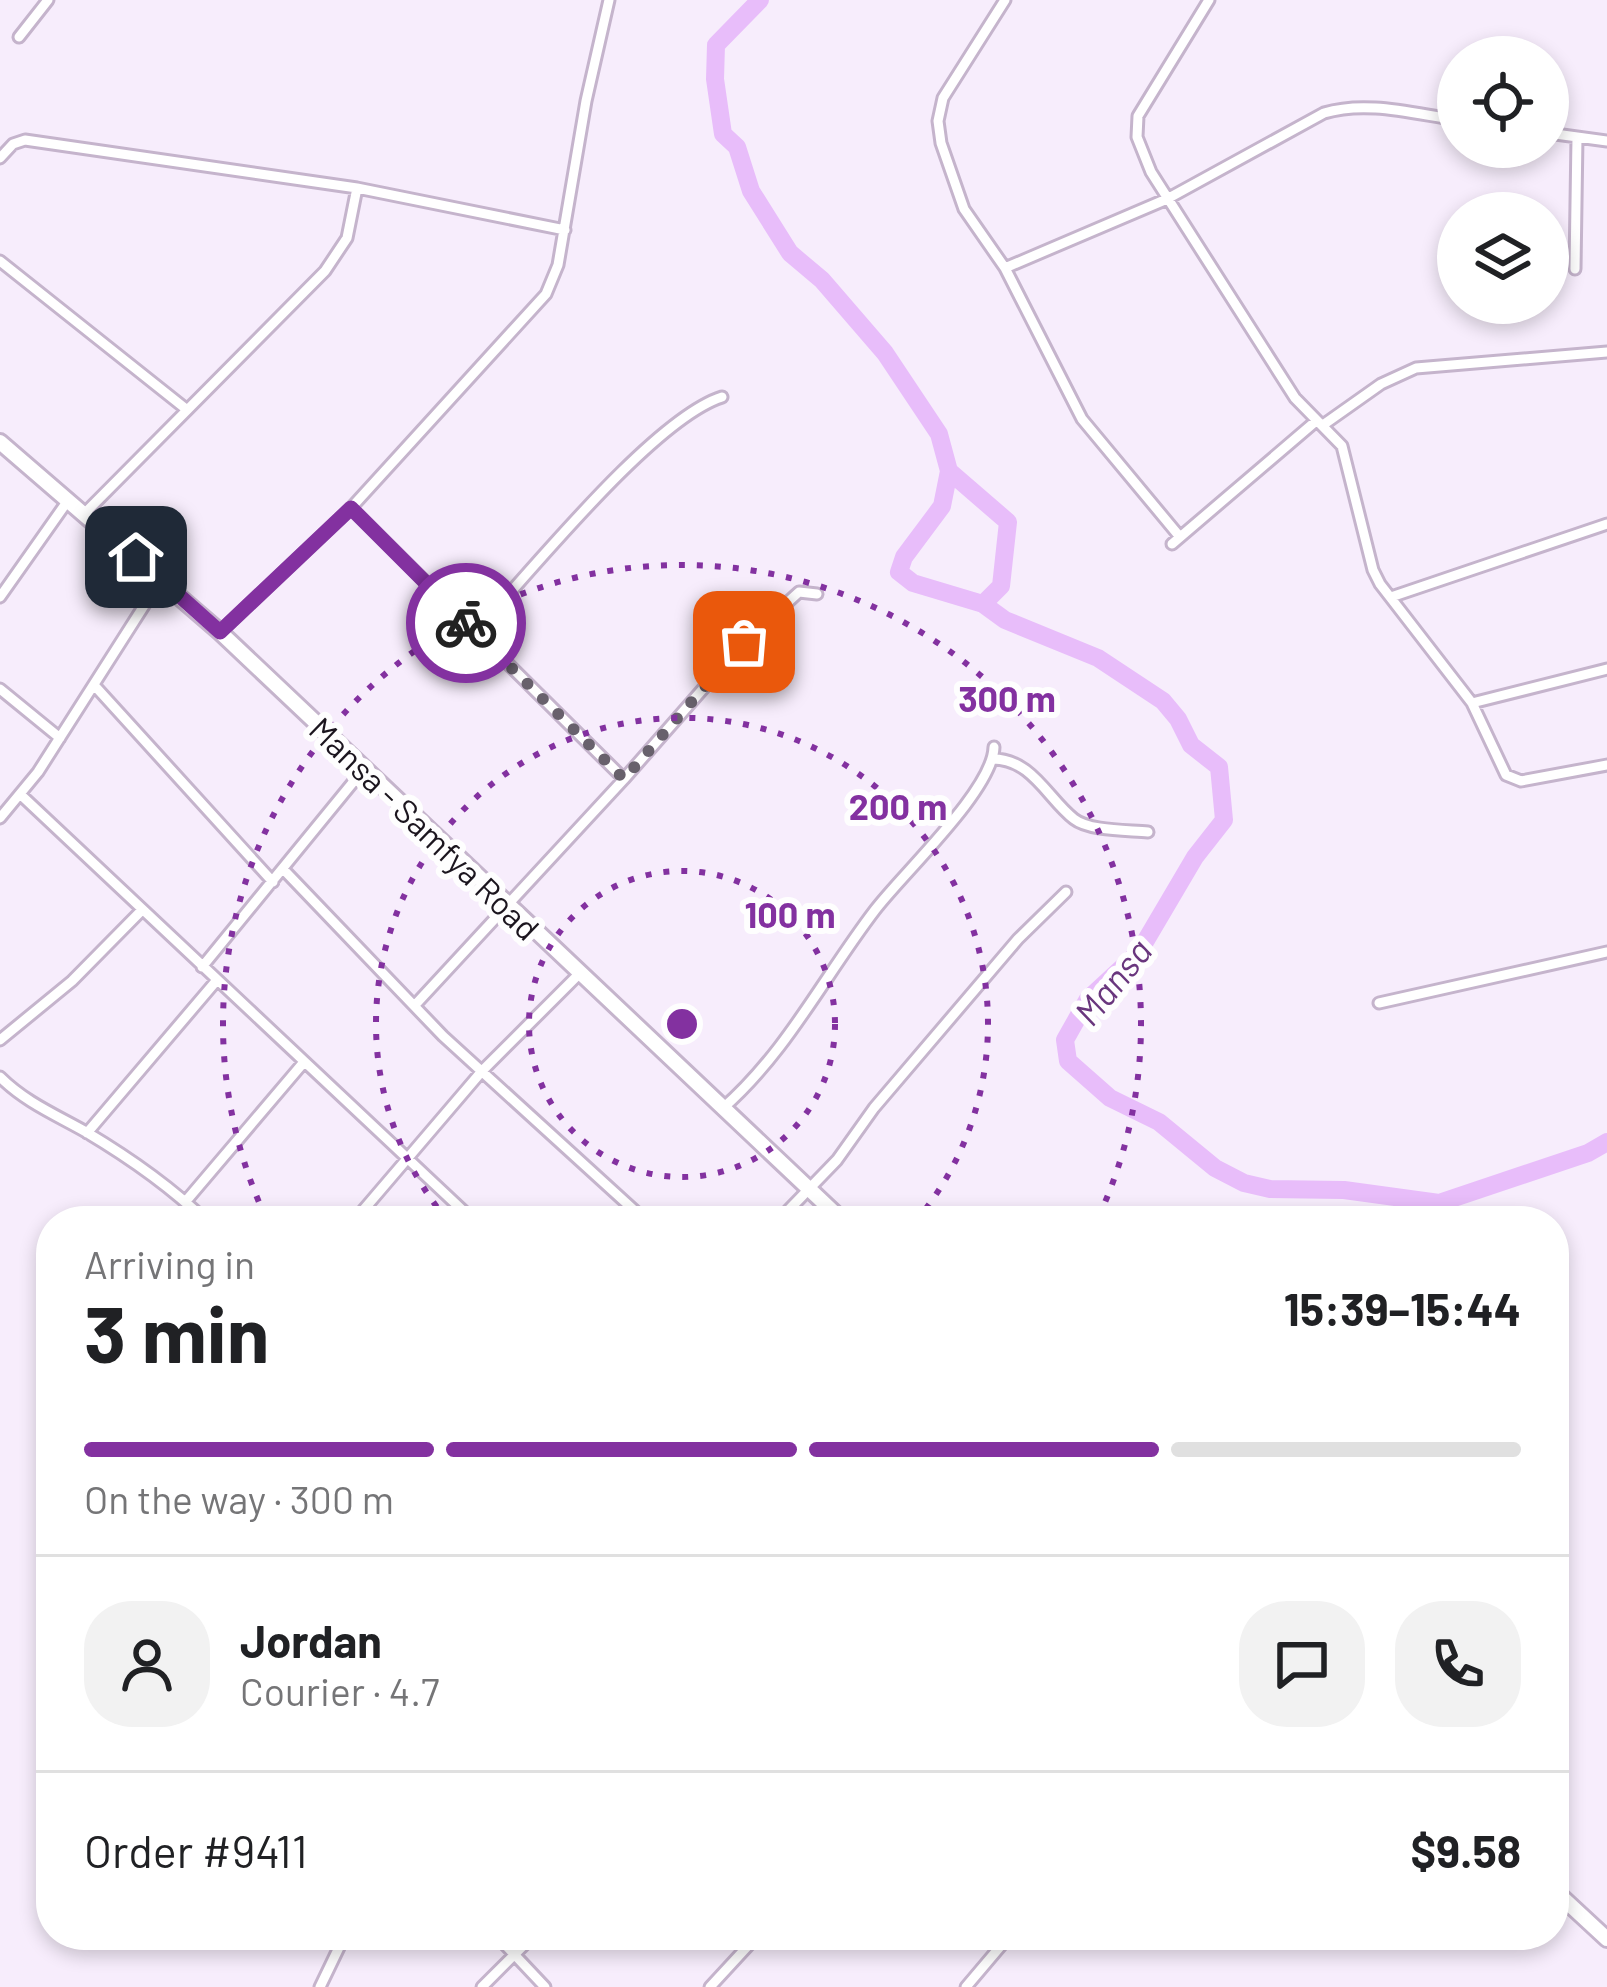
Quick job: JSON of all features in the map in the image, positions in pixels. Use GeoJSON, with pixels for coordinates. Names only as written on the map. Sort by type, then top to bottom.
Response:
{"type":"FeatureCollection","features":[{"type":"Feature","properties":{"kind":"main road","name":"Mansa - Samfya Road"},"geometry":{"type":"LineString","coordinates":[[0,442],[220,632],[827,1206]]}},
{"type":"Feature","properties":{"kind":"main road"},"geometry":{"type":"LineString","coordinates":[[1569,1904],[1607,1939]]}},
{"type":"Feature","properties":{"kind":"street"},"geometry":{"type":"LineString","coordinates":[[19,37],[48,0]]}},
{"type":"Feature","properties":{"kind":"street"},"geometry":{"type":"LineString","coordinates":[[220,632],[351,508],[547,294],[558,265],[586,100],[609,0]]}},
{"type":"Feature","properties":{"kind":"street"},"geometry":{"type":"LineString","coordinates":[[1005,0],[943,98],[938,121],[941,143],[964,209],[1005,268],[1082,419],[1176,540],[1320,423],[1416,368],[1607,352]]}},
{"type":"Feature","properties":{"kind":"street"},"geometry":{"type":"LineString","coordinates":[[1209,0],[1138,116],[1137,137],[1167,199],[1295,398],[1336,437],[1347,457],[1373,570],[1472,703],[1506,775],[1521,781],[1607,764]]}},
{"type":"Feature","properties":{"kind":"street"},"geometry":{"type":"LineString","coordinates":[[1005,268],[1167,199],[1324,113],[1346,106],[1437,117]]}},
{"type":"Feature","properties":{"kind":"street"},"geometry":{"type":"LineString","coordinates":[[1569,136],[1607,141]]}},
{"type":"Feature","properties":{"kind":"street"},"geometry":{"type":"LineString","coordinates":[[1575,269],[1577,137]]}},
{"type":"Feature","properties":{"kind":"street"},"geometry":{"type":"LineString","coordinates":[[0,158],[13,144],[25,140],[357,188],[565,230]]}},
{"type":"Feature","properties":{"kind":"street"},"geometry":{"type":"LineString","coordinates":[[86,513],[340,251],[357,188]]}},
{"type":"Feature","properties":{"kind":"street"},"geometry":{"type":"LineString","coordinates":[[0,261],[186,409]]}},
{"type":"Feature","properties":{"kind":"street"},"geometry":{"type":"LineString","coordinates":[[476,632],[642,456],[691,411],[722,397]]}},
{"type":"Feature","properties":{"kind":"street"},"geometry":{"type":"LineString","coordinates":[[0,597],[69,499]]}},
{"type":"Feature","properties":{"kind":"street"},"geometry":{"type":"LineString","coordinates":[[351,508],[624,779]]}},
{"type":"Feature","properties":{"kind":"street"},"geometry":{"type":"LineString","coordinates":[[1391,597],[1607,524]]}},
{"type":"Feature","properties":{"kind":"street"},"geometry":{"type":"LineString","coordinates":[[0,818],[61,738],[161,579]]}},
{"type":"Feature","properties":{"kind":"street"},"geometry":{"type":"LineString","coordinates":[[415,1005],[774,612],[799,592],[817,594]]}},
{"type":"Feature","properties":{"kind":"street"},"geometry":{"type":"LineString","coordinates":[[1472,703],[1607,669]]}},
{"type":"Feature","properties":{"kind":"street"},"geometry":{"type":"LineString","coordinates":[[94,685],[272,882]]}},
{"type":"Feature","properties":{"kind":"street"},"geometry":{"type":"LineString","coordinates":[[0,689],[61,738]]}},
{"type":"Feature","properties":{"kind":"street"},"geometry":{"type":"LineString","coordinates":[[722,1108],[784,1045],[860,930],[965,807],[994,753],[1031,775],[1076,821],[1092,828],[1148,832]]}},
{"type":"Feature","properties":{"kind":"street"},"geometry":{"type":"LineString","coordinates":[[202,967],[363,770]]}},
{"type":"Feature","properties":{"kind":"street"},"geometry":{"type":"LineString","coordinates":[[21,795],[459,1206]]}},
{"type":"Feature","properties":{"kind":"street"},"geometry":{"type":"LineString","coordinates":[[283,869],[482,1071],[630,1206]]}},
{"type":"Feature","properties":{"kind":"street"},"geometry":{"type":"LineString","coordinates":[[792,1206],[837,1160],[874,1108],[1018,939],[1066,892]]}},
{"type":"Feature","properties":{"kind":"street"},"geometry":{"type":"LineString","coordinates":[[0,1040],[72,981],[142,910]]}},
{"type":"Feature","properties":{"kind":"street"},"geometry":{"type":"LineString","coordinates":[[1379,1004],[1607,952]]}},
{"type":"Feature","properties":{"kind":"street"},"geometry":{"type":"LineString","coordinates":[[366,1206],[482,1071],[579,974]]}},
{"type":"Feature","properties":{"kind":"street"},"geometry":{"type":"LineString","coordinates":[[87,1133],[217,980]]}},
{"type":"Feature","properties":{"kind":"street"},"geometry":{"type":"LineString","coordinates":[[186,1202],[304,1062]]}},
{"type":"Feature","properties":{"kind":"street"},"geometry":{"type":"LineString","coordinates":[[0,1077],[190,1206]]}},
{"type":"Feature","properties":{"kind":"street"},"geometry":{"type":"LineString","coordinates":[[320,1987],[338,1950]]}},
{"type":"Feature","properties":{"kind":"street"},"geometry":{"type":"LineString","coordinates":[[508,1950],[545,1987]]}},
{"type":"Feature","properties":{"kind":"street"},"geometry":{"type":"LineString","coordinates":[[482,1987],[519,1950]]}},
{"type":"Feature","properties":{"kind":"street"},"geometry":{"type":"LineString","coordinates":[[710,1987],[744,1950]]}},
{"type":"Feature","properties":{"kind":"street"},"geometry":{"type":"LineString","coordinates":[[966,1987],[997,1950]]}},
{"type":"Feature","properties":{"kind":"waterway","name":"Mansa"},"geometry":{"type":"LineString","coordinates":[[760,0],[716,45],[715,79],[723,134],[737,147],[751,191],[790,253],[822,280],[885,353],[939,434],[949,471],[942,506],[904,557],[899,572],[913,583],[983,604],[1005,620],[1098,658],[1163,701],[1191,745],[1219,767],[1224,820],[1195,857],[1139,952],[1088,999],[1065,1040],[1068,1061],[1110,1098],[1159,1122],[1215,1168],[1244,1183],[1270,1189],[1344,1190],[1439,1203],[1588,1153],[1607,1142]]}},
{"type":"Feature","properties":{"kind":"waterway","name":"Mansa"},"geometry":{"type":"LineString","coordinates":[[949,471],[1008,522],[1001,586],[983,604]]}},
{"type":"Feature","properties":{"kind":"way so far"},"geometry":{"type":"LineString","coordinates":[[466,623],[624,779],[744,642]]}},
{"type":"Feature","properties":{"kind":"route"},"geometry":{"type":"LineString","coordinates":[[136,557],[220,632],[351,508],[466,623]]}}]}
